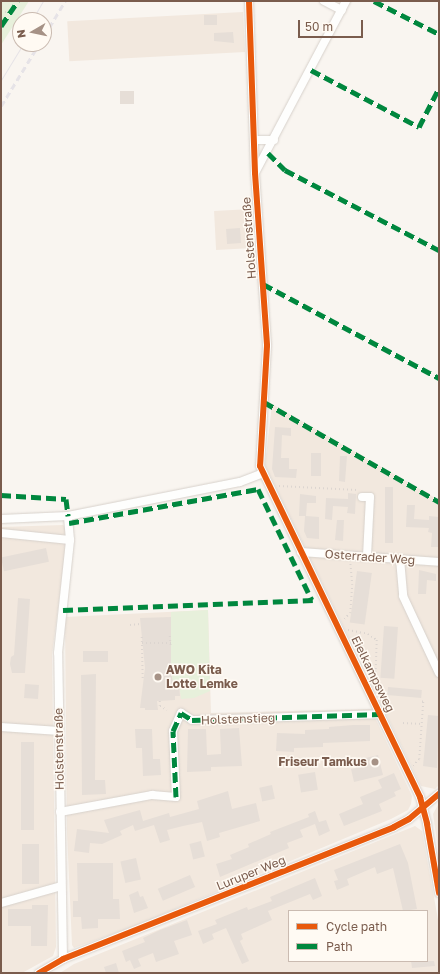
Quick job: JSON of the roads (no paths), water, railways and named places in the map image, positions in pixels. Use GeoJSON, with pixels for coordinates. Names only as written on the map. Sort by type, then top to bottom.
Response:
{"type":"FeatureCollection","features":[{"type":"Feature","properties":{"kind":"street","name":"Holstenstraße"},"geometry":{"type":"LineString","coordinates":[[249,1],[255,173],[267,346],[259,458],[263,473]]}},
{"type":"Feature","properties":{"kind":"street"},"geometry":{"type":"LineString","coordinates":[[324,1],[342,10]]}},
{"type":"Feature","properties":{"kind":"street"},"geometry":{"type":"LineString","coordinates":[[255,173],[274,140],[346,1]]}},
{"type":"Feature","properties":{"kind":"street"},"geometry":{"type":"LineString","coordinates":[[254,140],[274,140]]}},
{"type":"Feature","properties":{"kind":"street"},"geometry":{"type":"LineString","coordinates":[[1,519],[68,516],[240,482],[263,473]]}},
{"type":"Feature","properties":{"kind":"street","name":"Eielkampsweg"},"geometry":{"type":"LineString","coordinates":[[263,473],[408,772],[423,809],[438,881],[439,893]]}},
{"type":"Feature","properties":{"kind":"street"},"geometry":{"type":"LineString","coordinates":[[362,497],[370,497],[367,557]]}},
{"type":"Feature","properties":{"kind":"street","name":"Holstenstraße"},"geometry":{"type":"LineString","coordinates":[[63,959],[58,653],[70,540],[68,516]]}},
{"type":"Feature","properties":{"kind":"street"},"geometry":{"type":"LineString","coordinates":[[1,533],[70,540]]}},
{"type":"Feature","properties":{"kind":"street","name":"Osterrader Weg"},"geometry":{"type":"LineString","coordinates":[[301,552],[439,562]]}},
{"type":"Feature","properties":{"kind":"street"},"geometry":{"type":"LineString","coordinates":[[400,559],[403,596],[439,673]]}},
{"type":"Feature","properties":{"kind":"street","name":"Holstenstieg"},"geometry":{"type":"LineString","coordinates":[[60,812],[152,796],[176,797],[173,730],[180,713],[192,720],[381,714]]}},
{"type":"Feature","properties":{"kind":"street"},"geometry":{"type":"LineString","coordinates":[[1,727],[59,731]]}},
{"type":"Feature","properties":{"kind":"street","name":"Luruper Weg"},"geometry":{"type":"LineString","coordinates":[[39,973],[63,959],[394,826],[423,809],[439,794]]}},
{"type":"Feature","properties":{"kind":"street"},"geometry":{"type":"LineString","coordinates":[[1,903],[61,886]]}},
{"type":"Feature","properties":{"kind":"tram line"},"geometry":{"type":"LineString","coordinates":[[37,12],[43,1]]}},
{"type":"Feature","properties":{"kind":"tram line"},"geometry":{"type":"LineString","coordinates":[[1,80],[18,52]]}},
{"type":"Feature","properties":{"kind":"railway"},"geometry":{"type":"LineString","coordinates":[[52,23],[65,1]]}},
{"type":"Feature","properties":{"kind":"railway"},"geometry":{"type":"LineString","coordinates":[[1,106],[34,52]]}},
{"type":"Feature","properties":{"kind":"place","name":"AWO Kita Lotte Lemke"},"geometry":{"type":"Point","coordinates":[158,677]}},
{"type":"Feature","properties":{"kind":"place","name":"Friseur Tamkus"},"geometry":{"type":"Point","coordinates":[375,762]}}]}
